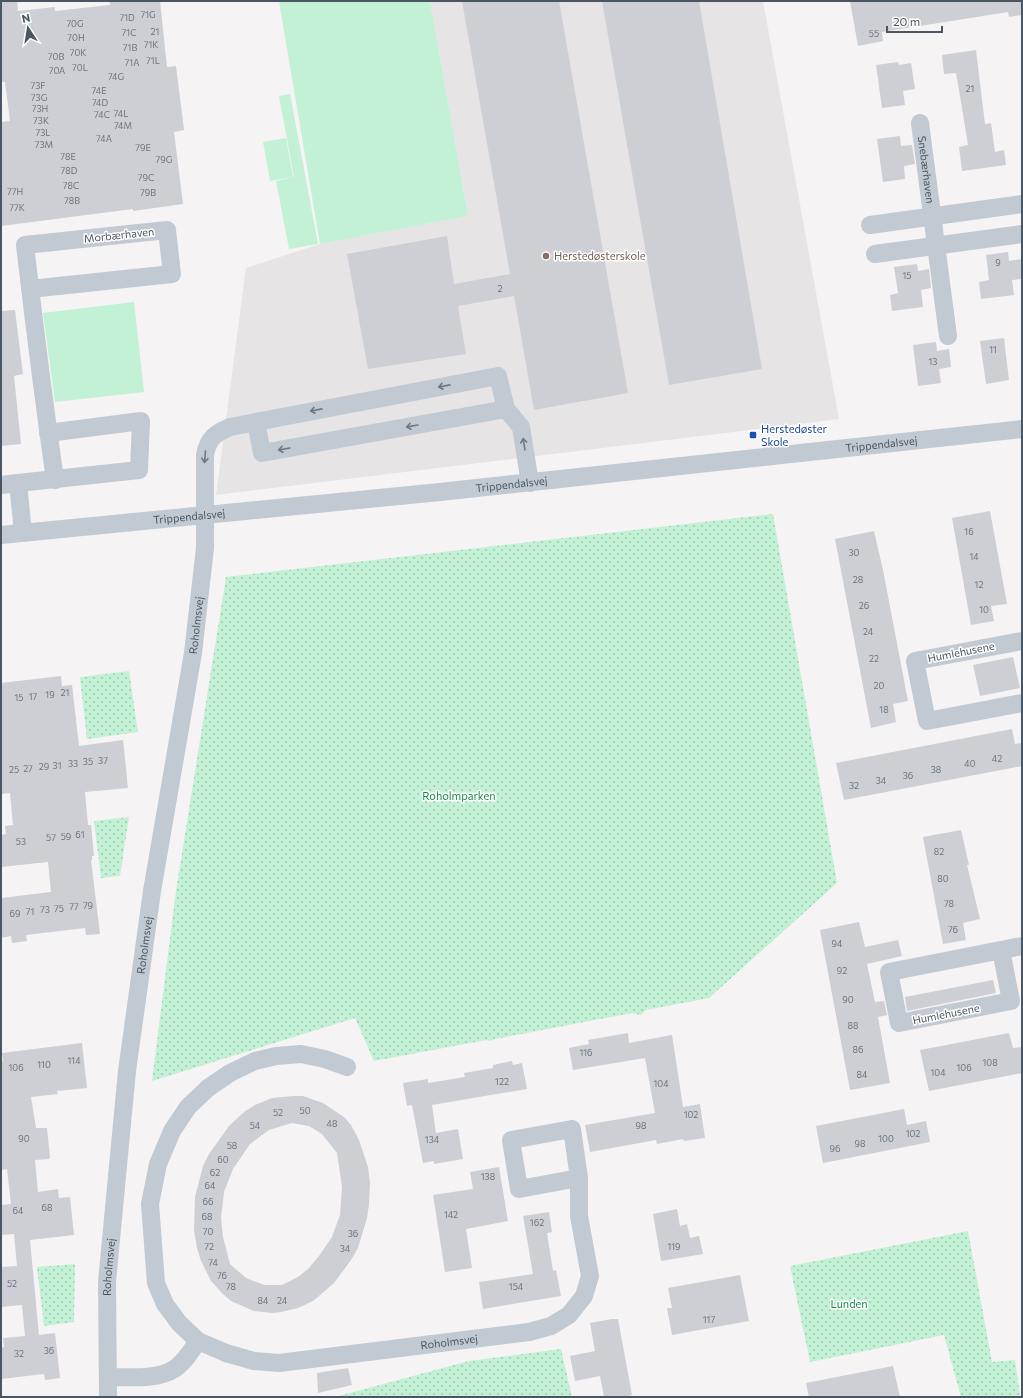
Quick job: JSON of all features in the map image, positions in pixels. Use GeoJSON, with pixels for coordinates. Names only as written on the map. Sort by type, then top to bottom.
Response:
{"type":"FeatureCollection","features":[{"type":"Feature","properties":{"kind":"street","name":"Snebærhaven"},"geometry":{"type":"LineString","coordinates":[[920,123],[948,336]]}},
{"type":"Feature","properties":{"kind":"street","name":"Snebærhaven"},"geometry":{"type":"LineString","coordinates":[[870,225],[1022,204]]}},
{"type":"Feature","properties":{"kind":"street","name":"Morbærhaven"},"geometry":{"type":"LineString","coordinates":[[30,289],[172,274],[167,230],[25,245],[30,289],[54,480]]}},
{"type":"Feature","properties":{"kind":"street"},"geometry":{"type":"LineString","coordinates":[[875,254],[1022,234]]}},
{"type":"Feature","properties":{"kind":"street","name":"Roholmsvej"},"geometry":{"type":"LineString","coordinates":[[108,1397],[107,1282],[127,1071],[152,891],[193,653],[205,548],[205,455],[207,445],[213,437],[230,427],[498,376],[506,409]]}},
{"type":"Feature","properties":{"kind":"street"},"geometry":{"type":"LineString","coordinates":[[256,422],[262,453],[506,409],[521,426],[530,483]]}},
{"type":"Feature","properties":{"kind":"street"},"geometry":{"type":"LineString","coordinates":[[23,533],[10,484],[139,470],[141,421],[48,432]]}},
{"type":"Feature","properties":{"kind":"street","name":"Trippendalsvej"},"geometry":{"type":"LineString","coordinates":[[1,535],[530,483],[1022,429]]}},
{"type":"Feature","properties":{"kind":"street","name":"Humlehusene"},"geometry":{"type":"LineString","coordinates":[[1022,641],[915,661],[928,721],[1022,703]]}},
{"type":"Feature","properties":{"kind":"street","name":"Humlehusene"},"geometry":{"type":"LineString","coordinates":[[1001,950],[1011,1001],[899,1024],[889,972],[1001,950],[1022,946]]}},
{"type":"Feature","properties":{"kind":"street","name":"Roholmsvej"},"geometry":{"type":"LineString","coordinates":[[347,1067],[325,1059],[302,1054],[276,1056],[255,1061],[230,1073],[208,1088],[188,1107],[172,1131],[158,1164],[150,1204],[156,1283],[165,1304],[179,1323],[198,1341],[226,1353],[254,1361],[279,1363],[529,1332],[551,1326],[569,1314],[584,1296],[590,1276],[579,1216],[579,1184]]}},
{"type":"Feature","properties":{"kind":"street"},"geometry":{"type":"LineString","coordinates":[[109,1377],[159,1376],[173,1370],[183,1361],[198,1341]]}},
{"type":"Feature","properties":{"kind":"shaded area","name":"Herstedøsterskole"},"geometry":{"type":"Polygon","coordinates":[[[430,1],[763,1],[839,419],[216,495],[246,268],[320,244],[468,216],[430,1]]]}},
{"type":"Feature","properties":{"kind":"green space"},"geometry":{"type":"Polygon","coordinates":[[[279,1],[430,1],[468,216],[320,244],[279,1]]]}},
{"type":"Feature","properties":{"kind":"green space"},"geometry":{"type":"Polygon","coordinates":[[[290,94],[318,244],[289,249],[276,181],[294,177],[279,96],[290,94]]]}},
{"type":"Feature","properties":{"kind":"green space"},"geometry":{"type":"Polygon","coordinates":[[[286,138],[293,177],[270,181],[263,142],[286,138]]]}},
{"type":"Feature","properties":{"kind":"green space"},"geometry":{"type":"Polygon","coordinates":[[[134,302],[144,392],[55,402],[43,313],[134,302]]]}},
{"type":"Feature","properties":{"kind":"green space","name":"Roholmparken"},"geometry":{"type":"Polygon","coordinates":[[[773,514],[837,883],[709,998],[646,1010],[641,1015],[632,1013],[490,1041],[486,1040],[374,1061],[355,1018],[152,1081],[176,891],[226,577],[773,514]]]}},
{"type":"Feature","properties":{"kind":"green space"},"geometry":{"type":"Polygon","coordinates":[[[129,671],[138,732],[87,739],[80,677],[129,671]]]}},
{"type":"Feature","properties":{"kind":"green space"},"geometry":{"type":"Polygon","coordinates":[[[129,817],[120,876],[101,878],[94,821],[129,817]]]}},
{"type":"Feature","properties":{"kind":"green space","name":"Lunden"},"geometry":{"type":"Polygon","coordinates":[[[968,1231],[992,1362],[1015,1360],[1020,1395],[1007,1397],[961,1397],[944,1335],[810,1362],[790,1266],[968,1231]]]}},
{"type":"Feature","properties":{"kind":"green space"},"geometry":{"type":"Polygon","coordinates":[[[75,1264],[74,1322],[44,1326],[37,1267],[75,1264]]]}},
{"type":"Feature","properties":{"kind":"green space"},"geometry":{"type":"Polygon","coordinates":[[[561,1349],[572,1397],[335,1397],[469,1361],[561,1349]]]}},
{"type":"Feature","properties":{"kind":"building"},"geometry":{"type":"Polygon","coordinates":[[[1,1],[17,1],[18,11],[55,7],[55,11],[110,5],[109,1],[160,1],[167,67],[176,66],[184,130],[174,132],[183,204],[1,226],[1,122],[10,121],[5,82],[1,82],[1,1]]]}},
{"type":"Feature","properties":{"kind":"building"},"geometry":{"type":"Polygon","coordinates":[[[462,1],[559,1],[628,393],[534,410],[514,296],[458,306],[466,354],[368,369],[347,254],[447,236],[454,284],[510,274],[462,1]]]}},
{"type":"Feature","properties":{"kind":"building"},"geometry":{"type":"Polygon","coordinates":[[[602,1],[699,1],[762,369],[669,385],[602,1]]]}},
{"type":"Feature","properties":{"kind":"building"},"geometry":{"type":"Polygon","coordinates":[[[850,1],[1022,1],[1022,15],[1009,17],[1008,12],[882,32],[883,41],[858,46],[850,1]]]}},
{"type":"Feature","properties":{"kind":"building"},"geometry":{"type":"Polygon","coordinates":[[[976,50],[985,124],[991,123],[995,152],[1004,150],[1006,165],[962,171],[959,147],[968,145],[960,96],[956,73],[944,74],[942,55],[976,50]]]}},
{"type":"Feature","properties":{"kind":"building"},"geometry":{"type":"Polygon","coordinates":[[[898,62],[899,65],[911,63],[915,89],[903,91],[905,105],[882,108],[876,65],[898,62]]]}},
{"type":"Feature","properties":{"kind":"building"},"geometry":{"type":"Polygon","coordinates":[[[900,136],[901,146],[912,145],[915,164],[904,166],[905,179],[883,182],[877,139],[900,136]]]}},
{"type":"Feature","properties":{"kind":"building"},"geometry":{"type":"Polygon","coordinates":[[[1008,252],[1009,261],[1022,259],[1022,279],[1012,280],[1014,295],[981,299],[979,282],[989,280],[986,255],[1008,252]]]}},
{"type":"Feature","properties":{"kind":"building"},"geometry":{"type":"Polygon","coordinates":[[[917,264],[918,271],[929,269],[931,288],[921,290],[923,307],[892,311],[890,295],[898,293],[894,267],[917,264]]]}},
{"type":"Feature","properties":{"kind":"building"},"geometry":{"type":"Polygon","coordinates":[[[15,310],[23,374],[14,376],[21,444],[1,446],[1,311],[15,310]]]}},
{"type":"Feature","properties":{"kind":"building"},"geometry":{"type":"Polygon","coordinates":[[[1004,338],[1009,380],[986,384],[980,341],[1004,338]]]}},
{"type":"Feature","properties":{"kind":"building"},"geometry":{"type":"Polygon","coordinates":[[[936,342],[937,351],[949,349],[951,367],[939,369],[941,383],[918,386],[913,345],[936,342]]]}},
{"type":"Feature","properties":{"kind":"building"},"geometry":{"type":"Polygon","coordinates":[[[990,511],[1007,604],[991,606],[994,621],[971,625],[952,518],[990,511]]]}},
{"type":"Feature","properties":{"kind":"building"},"geometry":{"type":"Polygon","coordinates":[[[874,531],[908,701],[893,704],[896,722],[871,728],[835,539],[874,531]]]}},
{"type":"Feature","properties":{"kind":"building"},"geometry":{"type":"Polygon","coordinates":[[[1013,657],[1020,688],[980,696],[973,665],[1013,657]]]}},
{"type":"Feature","properties":{"kind":"building"},"geometry":{"type":"Polygon","coordinates":[[[61,676],[62,686],[72,685],[79,746],[123,740],[128,788],[85,792],[88,825],[91,825],[94,856],[92,856],[91,860],[100,934],[86,935],[85,928],[26,935],[27,941],[12,943],[11,936],[1,938],[1,898],[51,892],[48,862],[1,867],[1,835],[6,834],[5,826],[13,825],[10,793],[1,794],[1,683],[61,676]]]}},
{"type":"Feature","properties":{"kind":"building"},"geometry":{"type":"Polygon","coordinates":[[[1012,729],[1015,744],[1022,743],[1022,766],[844,800],[836,763],[1012,729]]]}},
{"type":"Feature","properties":{"kind":"building"},"geometry":{"type":"Polygon","coordinates":[[[961,830],[969,865],[967,865],[980,919],[963,923],[966,940],[943,944],[923,837],[961,830]]]}},
{"type":"Feature","properties":{"kind":"building"},"geometry":{"type":"Polygon","coordinates":[[[859,922],[865,947],[898,940],[902,956],[867,964],[875,1002],[884,1001],[887,1015],[878,1017],[890,1083],[850,1090],[820,930],[859,922]]]}},
{"type":"Feature","properties":{"kind":"building"},"geometry":{"type":"Polygon","coordinates":[[[993,980],[996,993],[907,1011],[905,997],[993,980]]]}},
{"type":"Feature","properties":{"kind":"building"},"geometry":{"type":"Polygon","coordinates":[[[628,1033],[629,1043],[672,1035],[683,1107],[700,1104],[705,1138],[684,1141],[683,1139],[657,1144],[656,1140],[590,1152],[585,1125],[655,1113],[645,1058],[573,1070],[569,1048],[589,1044],[588,1040],[628,1033]]]}},
{"type":"Feature","properties":{"kind":"building"},"geometry":{"type":"Polygon","coordinates":[[[1009,1033],[1013,1048],[1022,1047],[1022,1073],[929,1091],[920,1050],[1009,1033]]]}},
{"type":"Feature","properties":{"kind":"building"},"geometry":{"type":"Polygon","coordinates":[[[82,1043],[87,1088],[57,1091],[58,1094],[31,1097],[36,1128],[47,1128],[50,1157],[49,1159],[35,1160],[38,1192],[58,1189],[59,1198],[70,1197],[74,1235],[30,1240],[39,1335],[55,1333],[60,1378],[45,1380],[44,1374],[1,1379],[1,1348],[4,1347],[3,1338],[25,1336],[22,1305],[1,1307],[1,1267],[17,1266],[14,1234],[1,1235],[1,1205],[11,1204],[7,1169],[1,1170],[2,1053],[82,1043]]]}},
{"type":"Feature","properties":{"kind":"building"},"geometry":{"type":"Polygon","coordinates":[[[512,1061],[513,1065],[522,1063],[527,1089],[432,1105],[436,1133],[458,1129],[463,1159],[434,1164],[434,1161],[423,1163],[412,1105],[407,1106],[403,1083],[428,1079],[428,1083],[465,1077],[464,1073],[493,1068],[493,1065],[512,1061]]]}},
{"type":"Feature","properties":{"kind":"building"},"geometry":{"type":"Polygon","coordinates":[[[303,1096],[323,1103],[344,1117],[351,1125],[359,1140],[368,1167],[370,1183],[367,1218],[358,1248],[334,1283],[313,1301],[298,1308],[273,1313],[254,1311],[231,1301],[224,1295],[211,1281],[201,1261],[194,1231],[195,1197],[203,1166],[209,1154],[229,1126],[244,1112],[255,1105],[272,1098],[303,1096]],[[292,1123],[269,1130],[250,1144],[233,1169],[224,1192],[221,1218],[223,1237],[230,1264],[246,1278],[264,1285],[282,1285],[298,1277],[308,1269],[332,1237],[340,1215],[342,1187],[337,1153],[322,1134],[309,1126],[292,1123]]]}},
{"type":"Feature","properties":{"kind":"building"},"geometry":{"type":"Polygon","coordinates":[[[904,1109],[907,1125],[926,1121],[930,1142],[823,1163],[816,1126],[904,1109]]]}},
{"type":"Feature","properties":{"kind":"building"},"geometry":{"type":"Polygon","coordinates":[[[499,1167],[508,1221],[466,1229],[472,1268],[445,1272],[433,1195],[473,1189],[470,1172],[499,1167]]]}},
{"type":"Feature","properties":{"kind":"building"},"geometry":{"type":"Polygon","coordinates":[[[677,1209],[680,1226],[687,1224],[690,1238],[699,1236],[703,1254],[661,1261],[653,1214],[677,1209]]]}},
{"type":"Feature","properties":{"kind":"building"},"geometry":{"type":"Polygon","coordinates":[[[549,1212],[552,1232],[547,1233],[553,1271],[556,1270],[561,1296],[483,1309],[479,1282],[533,1274],[523,1216],[549,1212]]]}},
{"type":"Feature","properties":{"kind":"building"},"geometry":{"type":"Polygon","coordinates":[[[740,1275],[749,1321],[672,1335],[667,1308],[672,1308],[668,1288],[740,1275]]]}},
{"type":"Feature","properties":{"kind":"building"},"geometry":{"type":"Polygon","coordinates":[[[618,1319],[632,1395],[624,1397],[604,1397],[600,1376],[575,1381],[570,1356],[595,1351],[590,1323],[618,1319]]]}},
{"type":"Feature","properties":{"kind":"building"},"geometry":{"type":"Polygon","coordinates":[[[893,1366],[900,1397],[809,1397],[806,1383],[893,1366]]]}},
{"type":"Feature","properties":{"kind":"building"},"geometry":{"type":"Polygon","coordinates":[[[348,1368],[352,1385],[318,1393],[317,1373],[348,1368]]]}},
{"type":"Feature","properties":{"kind":"place","name":"Herstedøsterskole"},"geometry":{"type":"Point","coordinates":[546,256]}},
{"type":"Feature","properties":{"kind":"place","name":"Herstedøster Skole"},"geometry":{"type":"Point","coordinates":[753,435]}}]}
